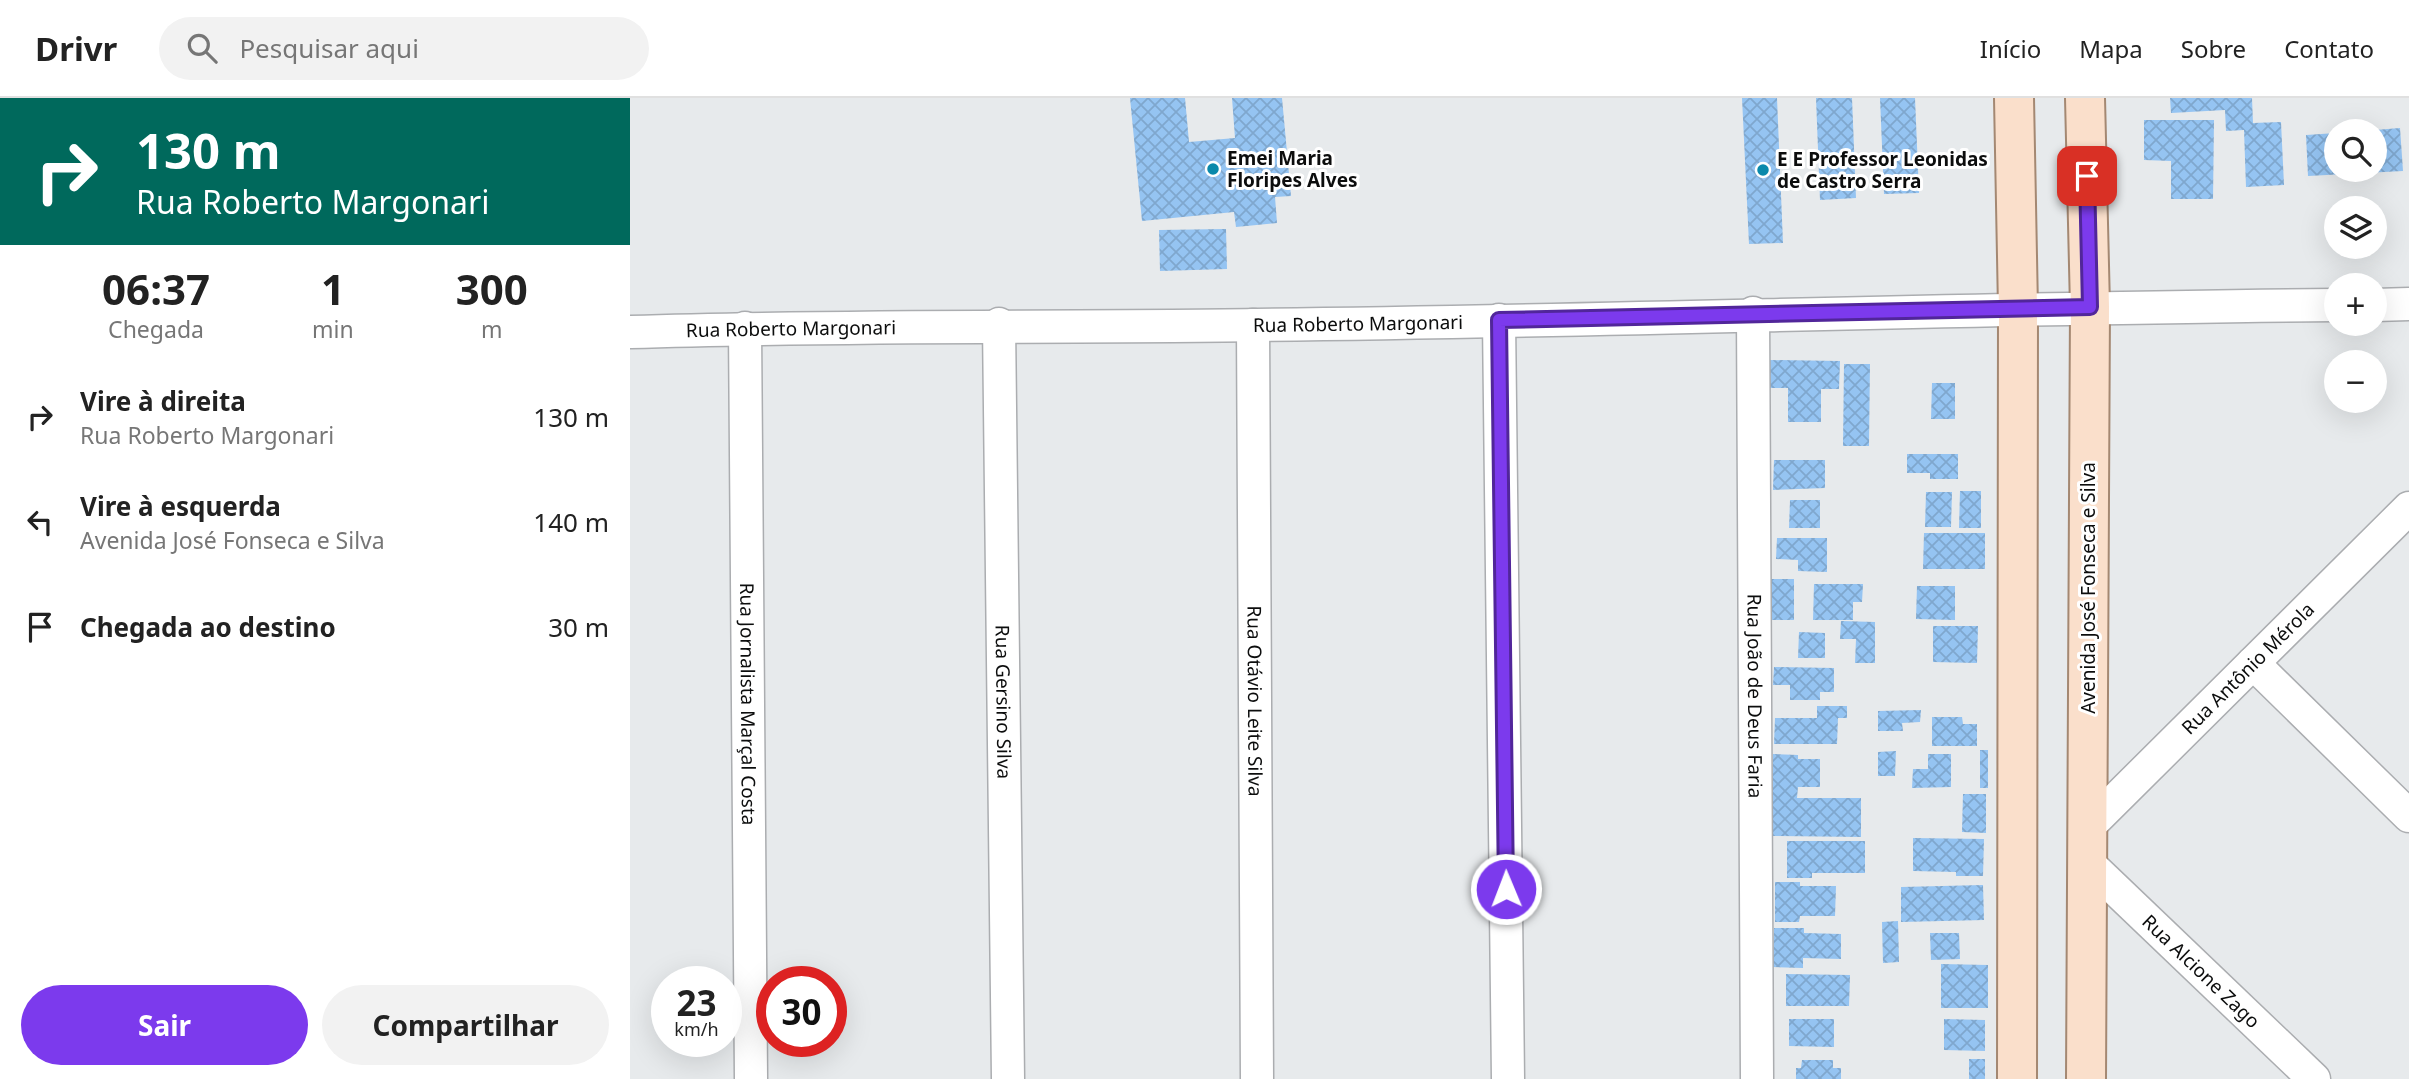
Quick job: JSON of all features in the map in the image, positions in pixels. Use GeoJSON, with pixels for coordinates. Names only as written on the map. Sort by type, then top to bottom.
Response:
{"type":"FeatureCollection","features":[{"type":"Feature","properties":{"kind":"main road"},"geometry":{"type":"LineString","coordinates":[[2014,98],[2018,309],[2017,1079]]}},
{"type":"Feature","properties":{"kind":"main road","name":"Avenida José Fonseca e Silva"},"geometry":{"type":"LineString","coordinates":[[2085,98],[2090,307],[2087,1079]]}},
{"type":"Feature","properties":{"kind":"street"},"geometry":{"type":"LineString","coordinates":[[2387,305],[2409,304]]}},
{"type":"Feature","properties":{"kind":"street","name":"Rua Roberto Margonari"},"geometry":{"type":"LineString","coordinates":[[630,331],[999,324],[1253,325],[1753,313],[2324,305]]}},
{"type":"Feature","properties":{"kind":"street","name":"Rua João de Deus Faria"},"geometry":{"type":"LineString","coordinates":[[1753,313],[1756,1079]]}},
{"type":"Feature","properties":{"kind":"street"},"geometry":{"type":"LineString","coordinates":[[1499,320],[1508,1079]]}},
{"type":"Feature","properties":{"kind":"street","name":"Rua Gersino Silva"},"geometry":{"type":"LineString","coordinates":[[999,324],[1008,1079]]}},
{"type":"Feature","properties":{"kind":"street","name":"Rua Otávio Leite Silva"},"geometry":{"type":"LineString","coordinates":[[1253,325],[1257,1079]]}},
{"type":"Feature","properties":{"kind":"street","name":"Rua Jornalista Marçal Costa"},"geometry":{"type":"LineString","coordinates":[[744,328],[751,1079]]}},
{"type":"Feature","properties":{"kind":"street","name":"Rua Antônio Mérola"},"geometry":{"type":"LineString","coordinates":[[2086,846],[2253,663],[2409,508]]}},
{"type":"Feature","properties":{"kind":"street"},"geometry":{"type":"LineString","coordinates":[[2253,663],[2409,816]]}},
{"type":"Feature","properties":{"kind":"street","name":"Rua Alcione Zago"},"geometry":{"type":"LineString","coordinates":[[2086,846],[2314,1079]]}},
{"type":"Feature","properties":{"kind":"building","name":"Emei Maria Floripes Alves"},"geometry":{"type":"Polygon","coordinates":[[[1130,98],[1185,98],[1189,142],[1235,138],[1232,98],[1282,98],[1291,196],[1275,197],[1277,223],[1236,227],[1234,212],[1142,221],[1130,98]]]}},
{"type":"Feature","properties":{"kind":"building","name":"E E Professor Leonidas de Castro Serra"},"geometry":{"type":"Polygon","coordinates":[[[1742,98],[1777,98],[1783,243],[1749,244],[1742,98]]]}},
{"type":"Feature","properties":{"kind":"building","name":"E E Professor Leonidas de Castro Serra"},"geometry":{"type":"Polygon","coordinates":[[[1816,98],[1852,98],[1856,198],[1820,200],[1816,98]]]}},
{"type":"Feature","properties":{"kind":"building","name":"E E Professor Leonidas de Castro Serra"},"geometry":{"type":"Polygon","coordinates":[[[1880,98],[1915,98],[1919,193],[1884,194],[1880,98]]]}},
{"type":"Feature","properties":{"kind":"building"},"geometry":{"type":"Polygon","coordinates":[[[2170,98],[2252,98],[2253,123],[2281,122],[2284,185],[2246,187],[2244,130],[2226,131],[2225,110],[2171,113],[2170,98]]]}},
{"type":"Feature","properties":{"kind":"building"},"geometry":{"type":"Polygon","coordinates":[[[2144,120],[2214,120],[2213,199],[2171,199],[2171,161],[2144,160],[2144,120]]]}},
{"type":"Feature","properties":{"kind":"building"},"geometry":{"type":"Polygon","coordinates":[[[2400,128],[2403,171],[2387,172],[2387,129],[2400,128]]]}},
{"type":"Feature","properties":{"kind":"building"},"geometry":{"type":"Polygon","coordinates":[[[2324,134],[2324,175],[2308,176],[2306,135],[2324,134]]]}},
{"type":"Feature","properties":{"kind":"building","name":"Emei Maria Floripes Alves"},"geometry":{"type":"Polygon","coordinates":[[[1226,229],[1227,269],[1160,271],[1159,230],[1226,229]]]}},
{"type":"Feature","properties":{"kind":"building"},"geometry":{"type":"Polygon","coordinates":[[[1770,360],[1840,361],[1839,389],[1821,389],[1821,422],[1788,422],[1788,388],[1770,388],[1770,360]]]}},
{"type":"Feature","properties":{"kind":"building"},"geometry":{"type":"Polygon","coordinates":[[[1844,364],[1870,364],[1869,446],[1843,446],[1844,364]]]}},
{"type":"Feature","properties":{"kind":"building"},"geometry":{"type":"Polygon","coordinates":[[[1932,383],[1955,383],[1955,419],[1931,419],[1932,383]]]}},
{"type":"Feature","properties":{"kind":"building"},"geometry":{"type":"Polygon","coordinates":[[[1907,454],[1958,454],[1958,479],[1930,479],[1930,473],[1907,473],[1907,454]]]}},
{"type":"Feature","properties":{"kind":"building"},"geometry":{"type":"Polygon","coordinates":[[[1774,460],[1825,460],[1825,488],[1773,490],[1774,460]]]}},
{"type":"Feature","properties":{"kind":"building"},"geometry":{"type":"Polygon","coordinates":[[[1960,491],[1981,491],[1981,528],[1959,528],[1960,491]]]}},
{"type":"Feature","properties":{"kind":"building"},"geometry":{"type":"Polygon","coordinates":[[[1926,492],[1952,492],[1951,527],[1925,527],[1926,492]]]}},
{"type":"Feature","properties":{"kind":"building"},"geometry":{"type":"Polygon","coordinates":[[[1790,500],[1820,500],[1820,528],[1789,528],[1790,500]]]}},
{"type":"Feature","properties":{"kind":"building"},"geometry":{"type":"Polygon","coordinates":[[[1924,533],[1985,533],[1985,569],[1923,569],[1924,533]]]}},
{"type":"Feature","properties":{"kind":"building"},"geometry":{"type":"Polygon","coordinates":[[[1777,538],[1827,538],[1827,572],[1798,571],[1798,560],[1776,559],[1777,538]]]}},
{"type":"Feature","properties":{"kind":"building"},"geometry":{"type":"Polygon","coordinates":[[[1771,579],[1794,579],[1794,620],[1771,620],[1771,579]]]}},
{"type":"Feature","properties":{"kind":"building"},"geometry":{"type":"Polygon","coordinates":[[[1814,584],[1863,584],[1862,602],[1853,602],[1853,620],[1813,620],[1814,584]]]}},
{"type":"Feature","properties":{"kind":"building"},"geometry":{"type":"Polygon","coordinates":[[[1917,586],[1955,586],[1955,620],[1916,619],[1917,586]]]}},
{"type":"Feature","properties":{"kind":"building"},"geometry":{"type":"Polygon","coordinates":[[[1841,621],[1875,622],[1875,663],[1855,663],[1856,639],[1840,639],[1841,621]]]}},
{"type":"Feature","properties":{"kind":"building"},"geometry":{"type":"Polygon","coordinates":[[[1933,626],[1978,626],[1977,663],[1933,662],[1933,626]]]}},
{"type":"Feature","properties":{"kind":"building"},"geometry":{"type":"Polygon","coordinates":[[[1799,632],[1825,633],[1825,658],[1798,658],[1799,632]]]}},
{"type":"Feature","properties":{"kind":"building"},"geometry":{"type":"Polygon","coordinates":[[[1774,667],[1834,668],[1834,692],[1820,692],[1820,700],[1790,700],[1790,685],[1773,685],[1774,667]]]}},
{"type":"Feature","properties":{"kind":"building"},"geometry":{"type":"Polygon","coordinates":[[[1817,706],[1847,706],[1847,718],[1838,718],[1837,744],[1774,744],[1775,718],[1817,718],[1817,706]]]}},
{"type":"Feature","properties":{"kind":"building"},"geometry":{"type":"Polygon","coordinates":[[[1921,710],[1920,722],[1902,723],[1903,731],[1878,731],[1878,711],[1921,710]]]}},
{"type":"Feature","properties":{"kind":"building"},"geometry":{"type":"Polygon","coordinates":[[[1932,717],[1962,717],[1963,724],[1977,724],[1977,746],[1932,746],[1932,717]]]}},
{"type":"Feature","properties":{"kind":"building"},"geometry":{"type":"Polygon","coordinates":[[[1980,750],[1988,750],[1988,788],[1980,788],[1980,750]]]}},
{"type":"Feature","properties":{"kind":"building"},"geometry":{"type":"Polygon","coordinates":[[[1896,751],[1895,776],[1878,776],[1878,752],[1896,751]]]}},
{"type":"Feature","properties":{"kind":"building"},"geometry":{"type":"Polygon","coordinates":[[[1773,754],[1798,755],[1798,759],[1820,759],[1820,787],[1798,787],[1797,798],[1861,798],[1861,837],[1772,836],[1773,754]]]}},
{"type":"Feature","properties":{"kind":"building"},"geometry":{"type":"Polygon","coordinates":[[[1928,754],[1951,754],[1951,787],[1912,788],[1913,769],[1928,769],[1928,754]]]}},
{"type":"Feature","properties":{"kind":"building"},"geometry":{"type":"Polygon","coordinates":[[[1963,794],[1986,794],[1986,833],[1962,832],[1963,794]]]}},
{"type":"Feature","properties":{"kind":"building"},"geometry":{"type":"Polygon","coordinates":[[[1913,838],[1984,839],[1983,876],[1913,871],[1913,838]]]}},
{"type":"Feature","properties":{"kind":"building"},"geometry":{"type":"Polygon","coordinates":[[[1787,841],[1865,841],[1865,873],[1812,873],[1812,878],[1787,878],[1787,841]]]}},
{"type":"Feature","properties":{"kind":"building"},"geometry":{"type":"Polygon","coordinates":[[[1775,882],[1800,882],[1800,886],[1836,886],[1835,916],[1800,916],[1799,922],[1775,922],[1775,882]]]}},
{"type":"Feature","properties":{"kind":"building"},"geometry":{"type":"Polygon","coordinates":[[[1983,885],[1984,920],[1901,922],[1901,887],[1983,885]]]}},
{"type":"Feature","properties":{"kind":"building"},"geometry":{"type":"Polygon","coordinates":[[[1898,921],[1899,962],[1883,963],[1882,922],[1898,921]]]}},
{"type":"Feature","properties":{"kind":"building"},"geometry":{"type":"Polygon","coordinates":[[[1774,928],[1804,928],[1804,933],[1841,934],[1841,959],[1803,958],[1803,968],[1773,967],[1774,928]]]}},
{"type":"Feature","properties":{"kind":"building"},"geometry":{"type":"Polygon","coordinates":[[[1930,933],[1959,933],[1960,959],[1931,960],[1930,933]]]}},
{"type":"Feature","properties":{"kind":"building"},"geometry":{"type":"Polygon","coordinates":[[[1941,964],[1988,965],[1988,1008],[1941,1008],[1941,964]]]}},
{"type":"Feature","properties":{"kind":"building"},"geometry":{"type":"Polygon","coordinates":[[[1786,974],[1850,975],[1849,1006],[1786,1006],[1786,974]]]}},
{"type":"Feature","properties":{"kind":"building"},"geometry":{"type":"Polygon","coordinates":[[[1789,1019],[1834,1019],[1834,1047],[1789,1046],[1789,1019]]]}},
{"type":"Feature","properties":{"kind":"building"},"geometry":{"type":"Polygon","coordinates":[[[1944,1019],[1985,1020],[1985,1051],[1944,1050],[1944,1019]]]}},
{"type":"Feature","properties":{"kind":"building"},"geometry":{"type":"Polygon","coordinates":[[[1969,1059],[1985,1059],[1985,1079],[1969,1079],[1969,1059]]]}},
{"type":"Feature","properties":{"kind":"building"},"geometry":{"type":"Polygon","coordinates":[[[1802,1060],[1833,1060],[1833,1068],[1841,1068],[1841,1079],[1796,1079],[1796,1068],[1801,1068],[1802,1060]]]}},
{"type":"Feature","properties":{"kind":"place","name":"Emei Maria Floripes Alves"},"geometry":{"type":"Point","coordinates":[1213,169]}},
{"type":"Feature","properties":{"kind":"place","name":"E E Professor Leonidas de Castro Serra"},"geometry":{"type":"Point","coordinates":[1763,170]}},
{"type":"Feature","properties":{"kind":"route"},"geometry":{"type":"LineString","coordinates":[[1506,889],[1499,320],[2090,307],[2087,176]]}}]}
